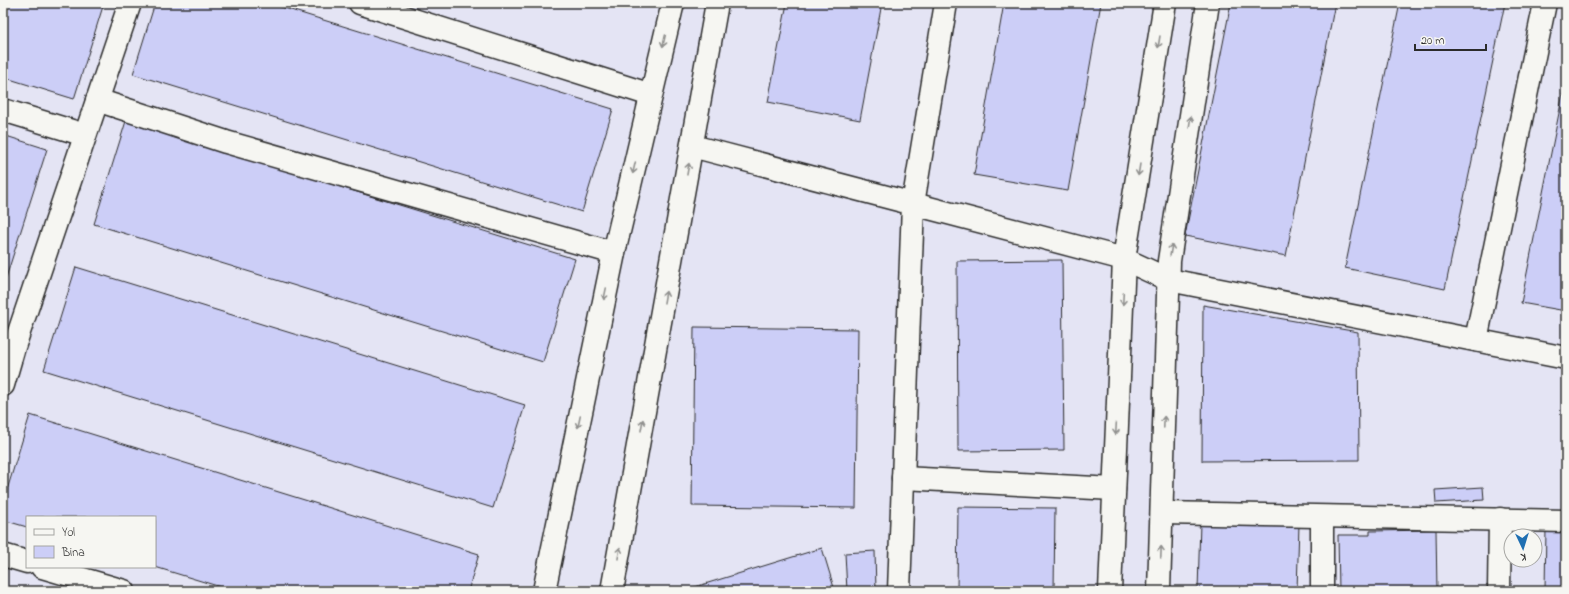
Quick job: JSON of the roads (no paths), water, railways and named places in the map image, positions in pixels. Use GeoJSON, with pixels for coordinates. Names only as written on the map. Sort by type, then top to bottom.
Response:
{"type":"FeatureCollection","features":[{"type":"Feature","properties":{"kind":"street"},"geometry":{"type":"LineString","coordinates":[[3,385],[9,346],[85,136],[130,3]]}},
{"type":"Feature","properties":{"kind":"street"},"geometry":{"type":"LineString","coordinates":[[360,3],[651,95]]}},
{"type":"Feature","properties":{"kind":"street"},"geometry":{"type":"LineString","coordinates":[[544,591],[614,253],[673,3]]}},
{"type":"Feature","properties":{"kind":"street"},"geometry":{"type":"LineString","coordinates":[[612,591],[717,3]]}},
{"type":"Feature","properties":{"kind":"street"},"geometry":{"type":"LineString","coordinates":[[899,591],[913,204],[946,3]]}},
{"type":"Feature","properties":{"kind":"street"},"geometry":{"type":"LineString","coordinates":[[1110,591],[1124,259],[1165,3]]}},
{"type":"Feature","properties":{"kind":"street"},"geometry":{"type":"LineString","coordinates":[[1159,591],[1169,262],[1208,3]]}},
{"type":"Feature","properties":{"kind":"street"},"geometry":{"type":"LineString","coordinates":[[1476,340],[1545,3]]}},
{"type":"Feature","properties":{"kind":"street"},"geometry":{"type":"LineString","coordinates":[[97,100],[226,142],[614,253]]}},
{"type":"Feature","properties":{"kind":"street"},"geometry":{"type":"LineString","coordinates":[[3,110],[85,136]]}},
{"type":"Feature","properties":{"kind":"street"},"geometry":{"type":"LineString","coordinates":[[692,146],[1124,259],[1168,280],[1566,358]]}},
{"type":"Feature","properties":{"kind":"street"},"geometry":{"type":"LineString","coordinates":[[903,478],[1114,489]]}},
{"type":"Feature","properties":{"kind":"street"},"geometry":{"type":"LineString","coordinates":[[1162,513],[1566,521]]}},
{"type":"Feature","properties":{"kind":"street"},"geometry":{"type":"LineString","coordinates":[[1322,517],[1322,591]]}},
{"type":"Feature","properties":{"kind":"street"},"geometry":{"type":"LineString","coordinates":[[1499,591],[1500,520]]}},
{"type":"Feature","properties":{"kind":"street"},"geometry":{"type":"LineString","coordinates":[[3,556],[26,562]]}},
{"type":"Feature","properties":{"kind":"street"},"geometry":{"type":"LineString","coordinates":[[45,568],[124,591]]}}]}
